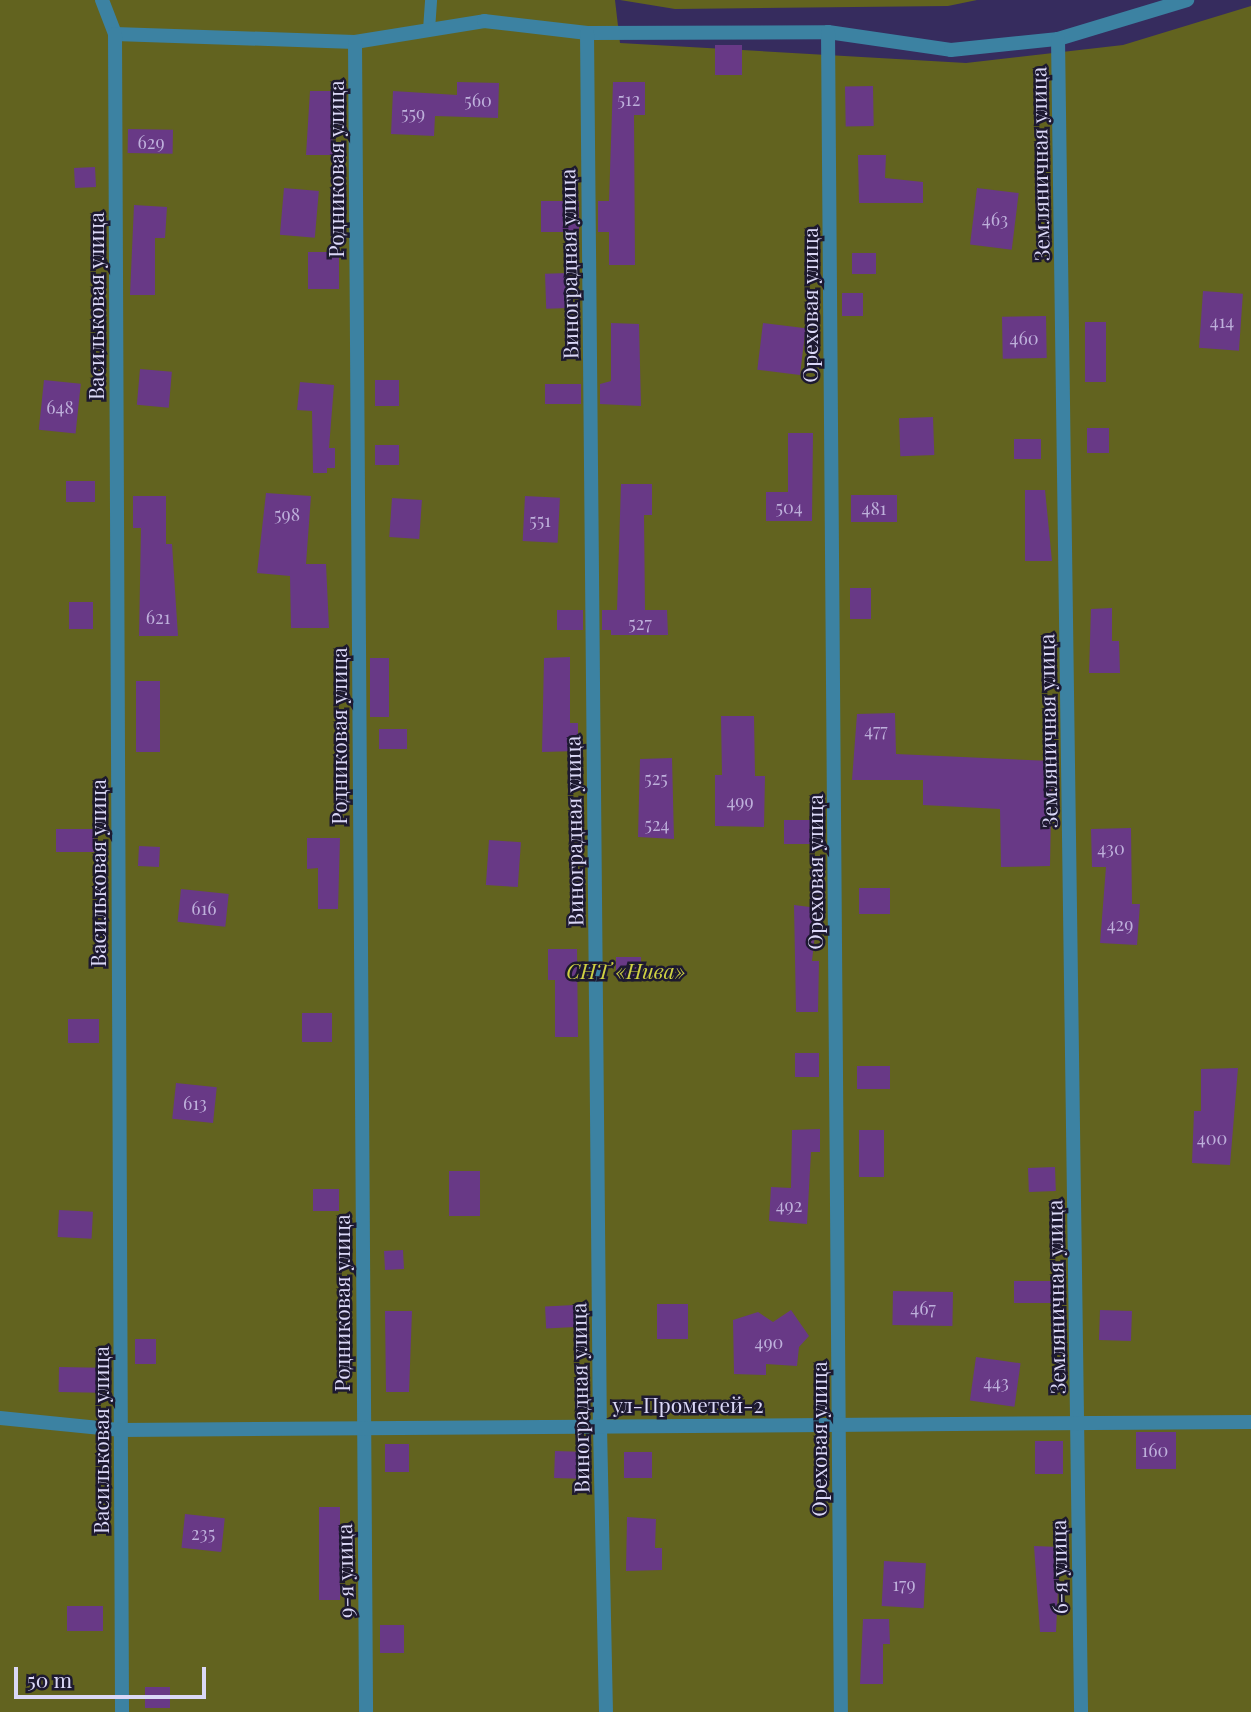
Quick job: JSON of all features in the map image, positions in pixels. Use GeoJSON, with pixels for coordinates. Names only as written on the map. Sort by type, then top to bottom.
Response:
{"type":"FeatureCollection","features":[{"type":"Feature","properties":{"kind":"street"},"geometry":{"type":"LineString","coordinates":[[102,0],[115,34],[355,42],[484,21],[587,33],[828,32],[951,50],[1058,39],[1187,0]]}},
{"type":"Feature","properties":{"kind":"street","name":"Ореховая улица"},"geometry":{"type":"LineString","coordinates":[[828,32],[841,1712]]}},
{"type":"Feature","properties":{"kind":"street","name":"Виноградная улица"},"geometry":{"type":"LineString","coordinates":[[587,33],[600,1426],[606,1712]]}},
{"type":"Feature","properties":{"kind":"street","name":"Васильковая улица"},"geometry":{"type":"LineString","coordinates":[[115,34],[122,1712]]}},
{"type":"Feature","properties":{"kind":"street","name":"Земляничная улица"},"geometry":{"type":"LineString","coordinates":[[1058,39],[1077,1422]]}},
{"type":"Feature","properties":{"kind":"street","name":"Родниковая улица"},"geometry":{"type":"LineString","coordinates":[[355,42],[363,1429]]}},
{"type":"Feature","properties":{"kind":"street","name":"ул-Прометей-2"},"geometry":{"type":"LineString","coordinates":[[0,1418],[121,1430],[1251,1422]]}},
{"type":"Feature","properties":{"kind":"street","name":"6-я улица"},"geometry":{"type":"LineString","coordinates":[[1077,1422],[1081,1712]]}},
{"type":"Feature","properties":{"kind":"street","name":"9-я улица"},"geometry":{"type":"LineString","coordinates":[[363,1429],[366,1712]]}},
{"type":"Feature","properties":{"kind":"lane"},"geometry":{"type":"LineString","coordinates":[[429,30],[432,0]]}},
{"type":"Feature","properties":{"kind":"green space","name":"СНТ «Нива»"},"geometry":{"type":"Polygon","coordinates":[[[0,0],[615,0],[620,43],[966,63],[1123,45],[1251,6],[1251,1712],[0,1712],[0,0]]]}},
{"type":"Feature","properties":{"kind":"green space"},"geometry":{"type":"Polygon","coordinates":[[[620,0],[977,0],[948,6],[675,9],[620,0]]]}},
{"type":"Feature","properties":{"kind":"building"},"geometry":{"type":"Polygon","coordinates":[[[715,45],[742,45],[742,75],[715,75],[715,45]]]}},
{"type":"Feature","properties":{"kind":"building"},"geometry":{"type":"Polygon","coordinates":[[[457,82],[499,83],[498,118],[435,116],[434,136],[391,134],[393,91],[457,95],[457,82]]]}},
{"type":"Feature","properties":{"kind":"building"},"geometry":{"type":"Polygon","coordinates":[[[613,82],[645,82],[645,115],[634,115],[635,265],[609,265],[609,232],[598,232],[598,201],[609,201],[613,82]]]}},
{"type":"Feature","properties":{"kind":"building"},"geometry":{"type":"Polygon","coordinates":[[[845,86],[873,86],[874,126],[846,126],[845,86]]]}},
{"type":"Feature","properties":{"kind":"building"},"geometry":{"type":"Polygon","coordinates":[[[310,91],[332,91],[333,155],[306,155],[310,91]]]}},
{"type":"Feature","properties":{"kind":"building"},"geometry":{"type":"Polygon","coordinates":[[[128,129],[173,130],[173,154],[128,153],[128,129]]]}},
{"type":"Feature","properties":{"kind":"building"},"geometry":{"type":"Polygon","coordinates":[[[858,155],[886,155],[885,178],[923,182],[923,203],[859,203],[858,155]]]}},
{"type":"Feature","properties":{"kind":"building"},"geometry":{"type":"Polygon","coordinates":[[[95,167],[96,187],[75,188],[74,168],[95,167]]]}},
{"type":"Feature","properties":{"kind":"building"},"geometry":{"type":"Polygon","coordinates":[[[284,188],[319,191],[315,238],[280,235],[284,188]]]}},
{"type":"Feature","properties":{"kind":"building"},"geometry":{"type":"Polygon","coordinates":[[[977,188],[1019,193],[1012,250],[970,245],[977,188]]]}},
{"type":"Feature","properties":{"kind":"building"},"geometry":{"type":"Polygon","coordinates":[[[541,201],[579,201],[579,232],[541,232],[541,201]]]}},
{"type":"Feature","properties":{"kind":"building"},"geometry":{"type":"Polygon","coordinates":[[[134,205],[167,207],[165,238],[155,238],[155,295],[130,295],[134,205]]]}},
{"type":"Feature","properties":{"kind":"building"},"geometry":{"type":"Polygon","coordinates":[[[308,252],[339,252],[339,289],[308,289],[308,252]]]}},
{"type":"Feature","properties":{"kind":"building"},"geometry":{"type":"Polygon","coordinates":[[[852,253],[876,253],[876,274],[852,274],[852,253]]]}},
{"type":"Feature","properties":{"kind":"building"},"geometry":{"type":"Polygon","coordinates":[[[568,273],[569,308],[546,309],[545,274],[568,273]]]}},
{"type":"Feature","properties":{"kind":"building"},"geometry":{"type":"Polygon","coordinates":[[[1203,291],[1243,294],[1239,351],[1199,348],[1203,291]]]}},
{"type":"Feature","properties":{"kind":"building"},"geometry":{"type":"Polygon","coordinates":[[[842,293],[863,293],[863,316],[842,316],[842,293]]]}},
{"type":"Feature","properties":{"kind":"building"},"geometry":{"type":"Polygon","coordinates":[[[1046,316],[1047,358],[1003,359],[1002,317],[1046,316]]]}},
{"type":"Feature","properties":{"kind":"building"},"geometry":{"type":"Polygon","coordinates":[[[1085,322],[1106,322],[1106,382],[1085,382],[1085,322]]]}},
{"type":"Feature","properties":{"kind":"building"},"geometry":{"type":"Polygon","coordinates":[[[611,323],[639,324],[641,406],[600,404],[600,384],[611,381],[611,323]]]}},
{"type":"Feature","properties":{"kind":"building"},"geometry":{"type":"Polygon","coordinates":[[[763,323],[806,328],[800,375],[757,370],[763,323]]]}},
{"type":"Feature","properties":{"kind":"building"},"geometry":{"type":"Polygon","coordinates":[[[140,369],[172,372],[169,408],[137,405],[140,369]]]}},
{"type":"Feature","properties":{"kind":"building"},"geometry":{"type":"Polygon","coordinates":[[[44,380],[81,384],[76,434],[39,430],[44,380]]]}},
{"type":"Feature","properties":{"kind":"building"},"geometry":{"type":"Polygon","coordinates":[[[375,380],[399,380],[399,406],[375,406],[375,380]]]}},
{"type":"Feature","properties":{"kind":"building"},"geometry":{"type":"Polygon","coordinates":[[[300,382],[334,385],[329,448],[335,448],[335,468],[327,468],[327,473],[313,473],[312,411],[297,410],[300,382]]]}},
{"type":"Feature","properties":{"kind":"building"},"geometry":{"type":"Polygon","coordinates":[[[545,384],[581,384],[581,404],[545,404],[545,384]]]}},
{"type":"Feature","properties":{"kind":"building"},"geometry":{"type":"Polygon","coordinates":[[[933,417],[934,455],[900,456],[899,418],[933,417]]]}},
{"type":"Feature","properties":{"kind":"building"},"geometry":{"type":"Polygon","coordinates":[[[1087,428],[1109,428],[1109,453],[1087,453],[1087,428]]]}},
{"type":"Feature","properties":{"kind":"building"},"geometry":{"type":"Polygon","coordinates":[[[788,433],[813,433],[812,521],[766,521],[766,492],[788,492],[788,433]]]}},
{"type":"Feature","properties":{"kind":"building"},"geometry":{"type":"Polygon","coordinates":[[[1014,439],[1041,439],[1041,459],[1014,459],[1014,439]]]}},
{"type":"Feature","properties":{"kind":"building"},"geometry":{"type":"Polygon","coordinates":[[[375,445],[399,445],[399,465],[375,465],[375,445]]]}},
{"type":"Feature","properties":{"kind":"building"},"geometry":{"type":"Polygon","coordinates":[[[66,481],[95,481],[95,502],[66,502],[66,481]]]}},
{"type":"Feature","properties":{"kind":"building"},"geometry":{"type":"Polygon","coordinates":[[[621,484],[652,484],[652,515],[644,515],[645,610],[667,610],[668,635],[611,635],[611,630],[602,630],[602,610],[617,610],[621,484]]]}},
{"type":"Feature","properties":{"kind":"building"},"geometry":{"type":"Polygon","coordinates":[[[1025,490],[1045,490],[1052,561],[1025,561],[1025,490]]]}},
{"type":"Feature","properties":{"kind":"building"},"geometry":{"type":"Polygon","coordinates":[[[266,493],[311,496],[306,564],[326,564],[329,628],[291,628],[290,576],[257,573],[266,493]]]}},
{"type":"Feature","properties":{"kind":"building"},"geometry":{"type":"Polygon","coordinates":[[[851,495],[897,495],[897,522],[851,522],[851,495]]]}},
{"type":"Feature","properties":{"kind":"building"},"geometry":{"type":"Polygon","coordinates":[[[133,496],[166,496],[166,544],[172,544],[178,636],[139,636],[141,528],[133,528],[133,496]]]}},
{"type":"Feature","properties":{"kind":"building"},"geometry":{"type":"Polygon","coordinates":[[[525,496],[560,498],[558,543],[523,541],[525,496]]]}},
{"type":"Feature","properties":{"kind":"building"},"geometry":{"type":"Polygon","coordinates":[[[392,498],[422,500],[419,539],[389,537],[392,498]]]}},
{"type":"Feature","properties":{"kind":"building"},"geometry":{"type":"Polygon","coordinates":[[[850,588],[871,588],[871,619],[850,619],[850,588]]]}},
{"type":"Feature","properties":{"kind":"building"},"geometry":{"type":"Polygon","coordinates":[[[69,602],[93,602],[93,629],[69,629],[69,602]]]}},
{"type":"Feature","properties":{"kind":"building"},"geometry":{"type":"Polygon","coordinates":[[[1112,608],[1112,641],[1119,641],[1120,673],[1089,673],[1091,609],[1112,608]]]}},
{"type":"Feature","properties":{"kind":"building"},"geometry":{"type":"Polygon","coordinates":[[[557,610],[583,610],[583,630],[557,630],[557,610]]]}},
{"type":"Feature","properties":{"kind":"building"},"geometry":{"type":"Polygon","coordinates":[[[570,657],[570,723],[578,723],[578,751],[542,752],[544,658],[570,657]]]}},
{"type":"Feature","properties":{"kind":"building"},"geometry":{"type":"Polygon","coordinates":[[[370,658],[389,658],[389,717],[370,717],[370,658]]]}},
{"type":"Feature","properties":{"kind":"building"},"geometry":{"type":"Polygon","coordinates":[[[136,681],[160,681],[160,752],[136,752],[136,681]]]}},
{"type":"Feature","properties":{"kind":"building"},"geometry":{"type":"Polygon","coordinates":[[[895,713],[896,754],[1052,761],[1050,866],[1001,867],[1000,809],[923,805],[923,780],[852,780],[857,714],[895,713]]]}},
{"type":"Feature","properties":{"kind":"building"},"geometry":{"type":"Polygon","coordinates":[[[721,716],[754,716],[755,776],[765,776],[764,827],[715,826],[715,775],[722,775],[721,716]]]}},
{"type":"Feature","properties":{"kind":"building"},"geometry":{"type":"Polygon","coordinates":[[[379,729],[407,729],[407,749],[379,749],[379,729]]]}},
{"type":"Feature","properties":{"kind":"building"},"geometry":{"type":"Polygon","coordinates":[[[672,758],[674,839],[638,837],[640,759],[672,758]]]}},
{"type":"Feature","properties":{"kind":"building"},"geometry":{"type":"Polygon","coordinates":[[[784,820],[815,820],[815,844],[784,844],[784,820]]]}},
{"type":"Feature","properties":{"kind":"building"},"geometry":{"type":"Polygon","coordinates":[[[1131,828],[1132,904],[1140,904],[1137,945],[1100,943],[1106,867],[1092,867],[1091,829],[1131,828]]]}},
{"type":"Feature","properties":{"kind":"building"},"geometry":{"type":"Polygon","coordinates":[[[56,829],[94,829],[94,852],[56,852],[56,829]]]}},
{"type":"Feature","properties":{"kind":"building"},"geometry":{"type":"Polygon","coordinates":[[[307,838],[340,838],[338,909],[318,909],[318,868],[307,869],[307,838]]]}},
{"type":"Feature","properties":{"kind":"building"},"geometry":{"type":"Polygon","coordinates":[[[489,840],[521,842],[518,887],[486,885],[489,840]]]}},
{"type":"Feature","properties":{"kind":"building"},"geometry":{"type":"Polygon","coordinates":[[[139,846],[160,847],[159,867],[138,866],[139,846]]]}},
{"type":"Feature","properties":{"kind":"building"},"geometry":{"type":"Polygon","coordinates":[[[859,888],[890,888],[890,914],[859,914],[859,888]]]}},
{"type":"Feature","properties":{"kind":"building"},"geometry":{"type":"Polygon","coordinates":[[[181,889],[229,894],[225,927],[178,922],[181,889]]]}},
{"type":"Feature","properties":{"kind":"building"},"geometry":{"type":"Polygon","coordinates":[[[794,905],[818,908],[812,961],[819,961],[818,1012],[796,1012],[794,905]]]}},
{"type":"Feature","properties":{"kind":"building"},"geometry":{"type":"Polygon","coordinates":[[[548,949],[577,949],[578,1037],[555,1037],[555,980],[548,980],[548,949]]]}},
{"type":"Feature","properties":{"kind":"building"},"geometry":{"type":"Polygon","coordinates":[[[616,957],[641,957],[641,977],[616,977],[616,957]]]}},
{"type":"Feature","properties":{"kind":"building"},"geometry":{"type":"Polygon","coordinates":[[[302,1013],[332,1013],[332,1042],[302,1042],[302,1013]]]}},
{"type":"Feature","properties":{"kind":"building"},"geometry":{"type":"Polygon","coordinates":[[[68,1019],[99,1019],[99,1043],[68,1043],[68,1019]]]}},
{"type":"Feature","properties":{"kind":"building"},"geometry":{"type":"Polygon","coordinates":[[[795,1053],[819,1053],[819,1077],[795,1077],[795,1053]]]}},
{"type":"Feature","properties":{"kind":"building"},"geometry":{"type":"Polygon","coordinates":[[[857,1066],[890,1066],[890,1089],[857,1089],[857,1066]]]}},
{"type":"Feature","properties":{"kind":"building"},"geometry":{"type":"Polygon","coordinates":[[[1238,1068],[1230,1165],[1192,1163],[1194,1111],[1201,1111],[1201,1069],[1238,1068]]]}},
{"type":"Feature","properties":{"kind":"building"},"geometry":{"type":"Polygon","coordinates":[[[176,1083],[217,1087],[213,1123],[172,1119],[176,1083]]]}},
{"type":"Feature","properties":{"kind":"building"},"geometry":{"type":"Polygon","coordinates":[[[820,1129],[820,1152],[811,1152],[807,1224],[769,1221],[771,1187],[791,1188],[792,1130],[820,1129]]]}},
{"type":"Feature","properties":{"kind":"building"},"geometry":{"type":"Polygon","coordinates":[[[859,1130],[884,1130],[884,1177],[859,1177],[859,1130]]]}},
{"type":"Feature","properties":{"kind":"building"},"geometry":{"type":"Polygon","coordinates":[[[1055,1167],[1056,1191],[1029,1192],[1028,1168],[1055,1167]]]}},
{"type":"Feature","properties":{"kind":"building"},"geometry":{"type":"Polygon","coordinates":[[[449,1171],[480,1171],[480,1216],[449,1216],[449,1171]]]}},
{"type":"Feature","properties":{"kind":"building"},"geometry":{"type":"Polygon","coordinates":[[[313,1189],[339,1189],[339,1211],[313,1211],[313,1189]]]}},
{"type":"Feature","properties":{"kind":"building"},"geometry":{"type":"Polygon","coordinates":[[[59,1210],[93,1212],[92,1239],[58,1237],[59,1210]]]}},
{"type":"Feature","properties":{"kind":"building"},"geometry":{"type":"Polygon","coordinates":[[[403,1250],[404,1269],[385,1270],[384,1251],[403,1250]]]}},
{"type":"Feature","properties":{"kind":"building"},"geometry":{"type":"Polygon","coordinates":[[[1014,1281],[1059,1281],[1059,1303],[1014,1303],[1014,1281]]]}},
{"type":"Feature","properties":{"kind":"building"},"geometry":{"type":"Polygon","coordinates":[[[893,1291],[953,1292],[952,1326],[892,1325],[893,1291]]]}},
{"type":"Feature","properties":{"kind":"building"},"geometry":{"type":"Polygon","coordinates":[[[657,1304],[688,1304],[688,1339],[657,1339],[657,1304]]]}},
{"type":"Feature","properties":{"kind":"building"},"geometry":{"type":"Polygon","coordinates":[[[574,1305],[575,1327],[546,1328],[545,1307],[574,1305]]]}},
{"type":"Feature","properties":{"kind":"building"},"geometry":{"type":"Polygon","coordinates":[[[791,1310],[809,1336],[799,1347],[797,1366],[766,1364],[766,1375],[734,1374],[733,1320],[758,1312],[773,1322],[791,1310]]]}},
{"type":"Feature","properties":{"kind":"building"},"geometry":{"type":"Polygon","coordinates":[[[1100,1310],[1132,1311],[1131,1341],[1099,1340],[1100,1310]]]}},
{"type":"Feature","properties":{"kind":"building"},"geometry":{"type":"Polygon","coordinates":[[[385,1311],[412,1311],[409,1392],[386,1392],[385,1311]]]}},
{"type":"Feature","properties":{"kind":"building"},"geometry":{"type":"Polygon","coordinates":[[[135,1339],[156,1339],[156,1364],[135,1364],[135,1339]]]}},
{"type":"Feature","properties":{"kind":"building"},"geometry":{"type":"Polygon","coordinates":[[[976,1357],[1021,1363],[1014,1407],[970,1401],[976,1357]]]}},
{"type":"Feature","properties":{"kind":"building"},"geometry":{"type":"Polygon","coordinates":[[[59,1367],[100,1368],[100,1393],[59,1392],[59,1367]]]}},
{"type":"Feature","properties":{"kind":"building"},"geometry":{"type":"Polygon","coordinates":[[[1136,1432],[1176,1432],[1176,1469],[1136,1469],[1136,1432]]]}},
{"type":"Feature","properties":{"kind":"building"},"geometry":{"type":"Polygon","coordinates":[[[1035,1441],[1063,1441],[1063,1474],[1035,1474],[1035,1441]]]}},
{"type":"Feature","properties":{"kind":"building"},"geometry":{"type":"Polygon","coordinates":[[[385,1444],[409,1444],[409,1472],[385,1472],[385,1444]]]}},
{"type":"Feature","properties":{"kind":"building"},"geometry":{"type":"Polygon","coordinates":[[[555,1451],[580,1452],[579,1479],[554,1478],[555,1451]]]}},
{"type":"Feature","properties":{"kind":"building"},"geometry":{"type":"Polygon","coordinates":[[[624,1452],[652,1452],[652,1478],[624,1478],[624,1452]]]}},
{"type":"Feature","properties":{"kind":"building"},"geometry":{"type":"Polygon","coordinates":[[[319,1507],[340,1507],[340,1600],[319,1600],[319,1507]]]}},
{"type":"Feature","properties":{"kind":"building"},"geometry":{"type":"Polygon","coordinates":[[[185,1514],[225,1518],[221,1552],[181,1548],[185,1514]]]}},
{"type":"Feature","properties":{"kind":"building"},"geometry":{"type":"Polygon","coordinates":[[[627,1517],[656,1519],[655,1548],[662,1548],[662,1570],[626,1571],[627,1517]]]}},
{"type":"Feature","properties":{"kind":"building"},"geometry":{"type":"Polygon","coordinates":[[[1034,1546],[1060,1547],[1056,1632],[1040,1632],[1034,1546]]]}},
{"type":"Feature","properties":{"kind":"building"},"geometry":{"type":"Polygon","coordinates":[[[884,1561],[926,1563],[924,1608],[882,1606],[884,1561]]]}},
{"type":"Feature","properties":{"kind":"building"},"geometry":{"type":"Polygon","coordinates":[[[67,1606],[103,1606],[103,1631],[67,1631],[67,1606]]]}},
{"type":"Feature","properties":{"kind":"building"},"geometry":{"type":"Polygon","coordinates":[[[863,1619],[889,1619],[890,1644],[883,1644],[883,1684],[860,1684],[863,1619]]]}},
{"type":"Feature","properties":{"kind":"building"},"geometry":{"type":"Polygon","coordinates":[[[380,1625],[404,1625],[404,1653],[380,1653],[380,1625]]]}},
{"type":"Feature","properties":{"kind":"building"},"geometry":{"type":"Polygon","coordinates":[[[145,1687],[170,1687],[170,1708],[145,1708],[145,1687]]]}}]}
